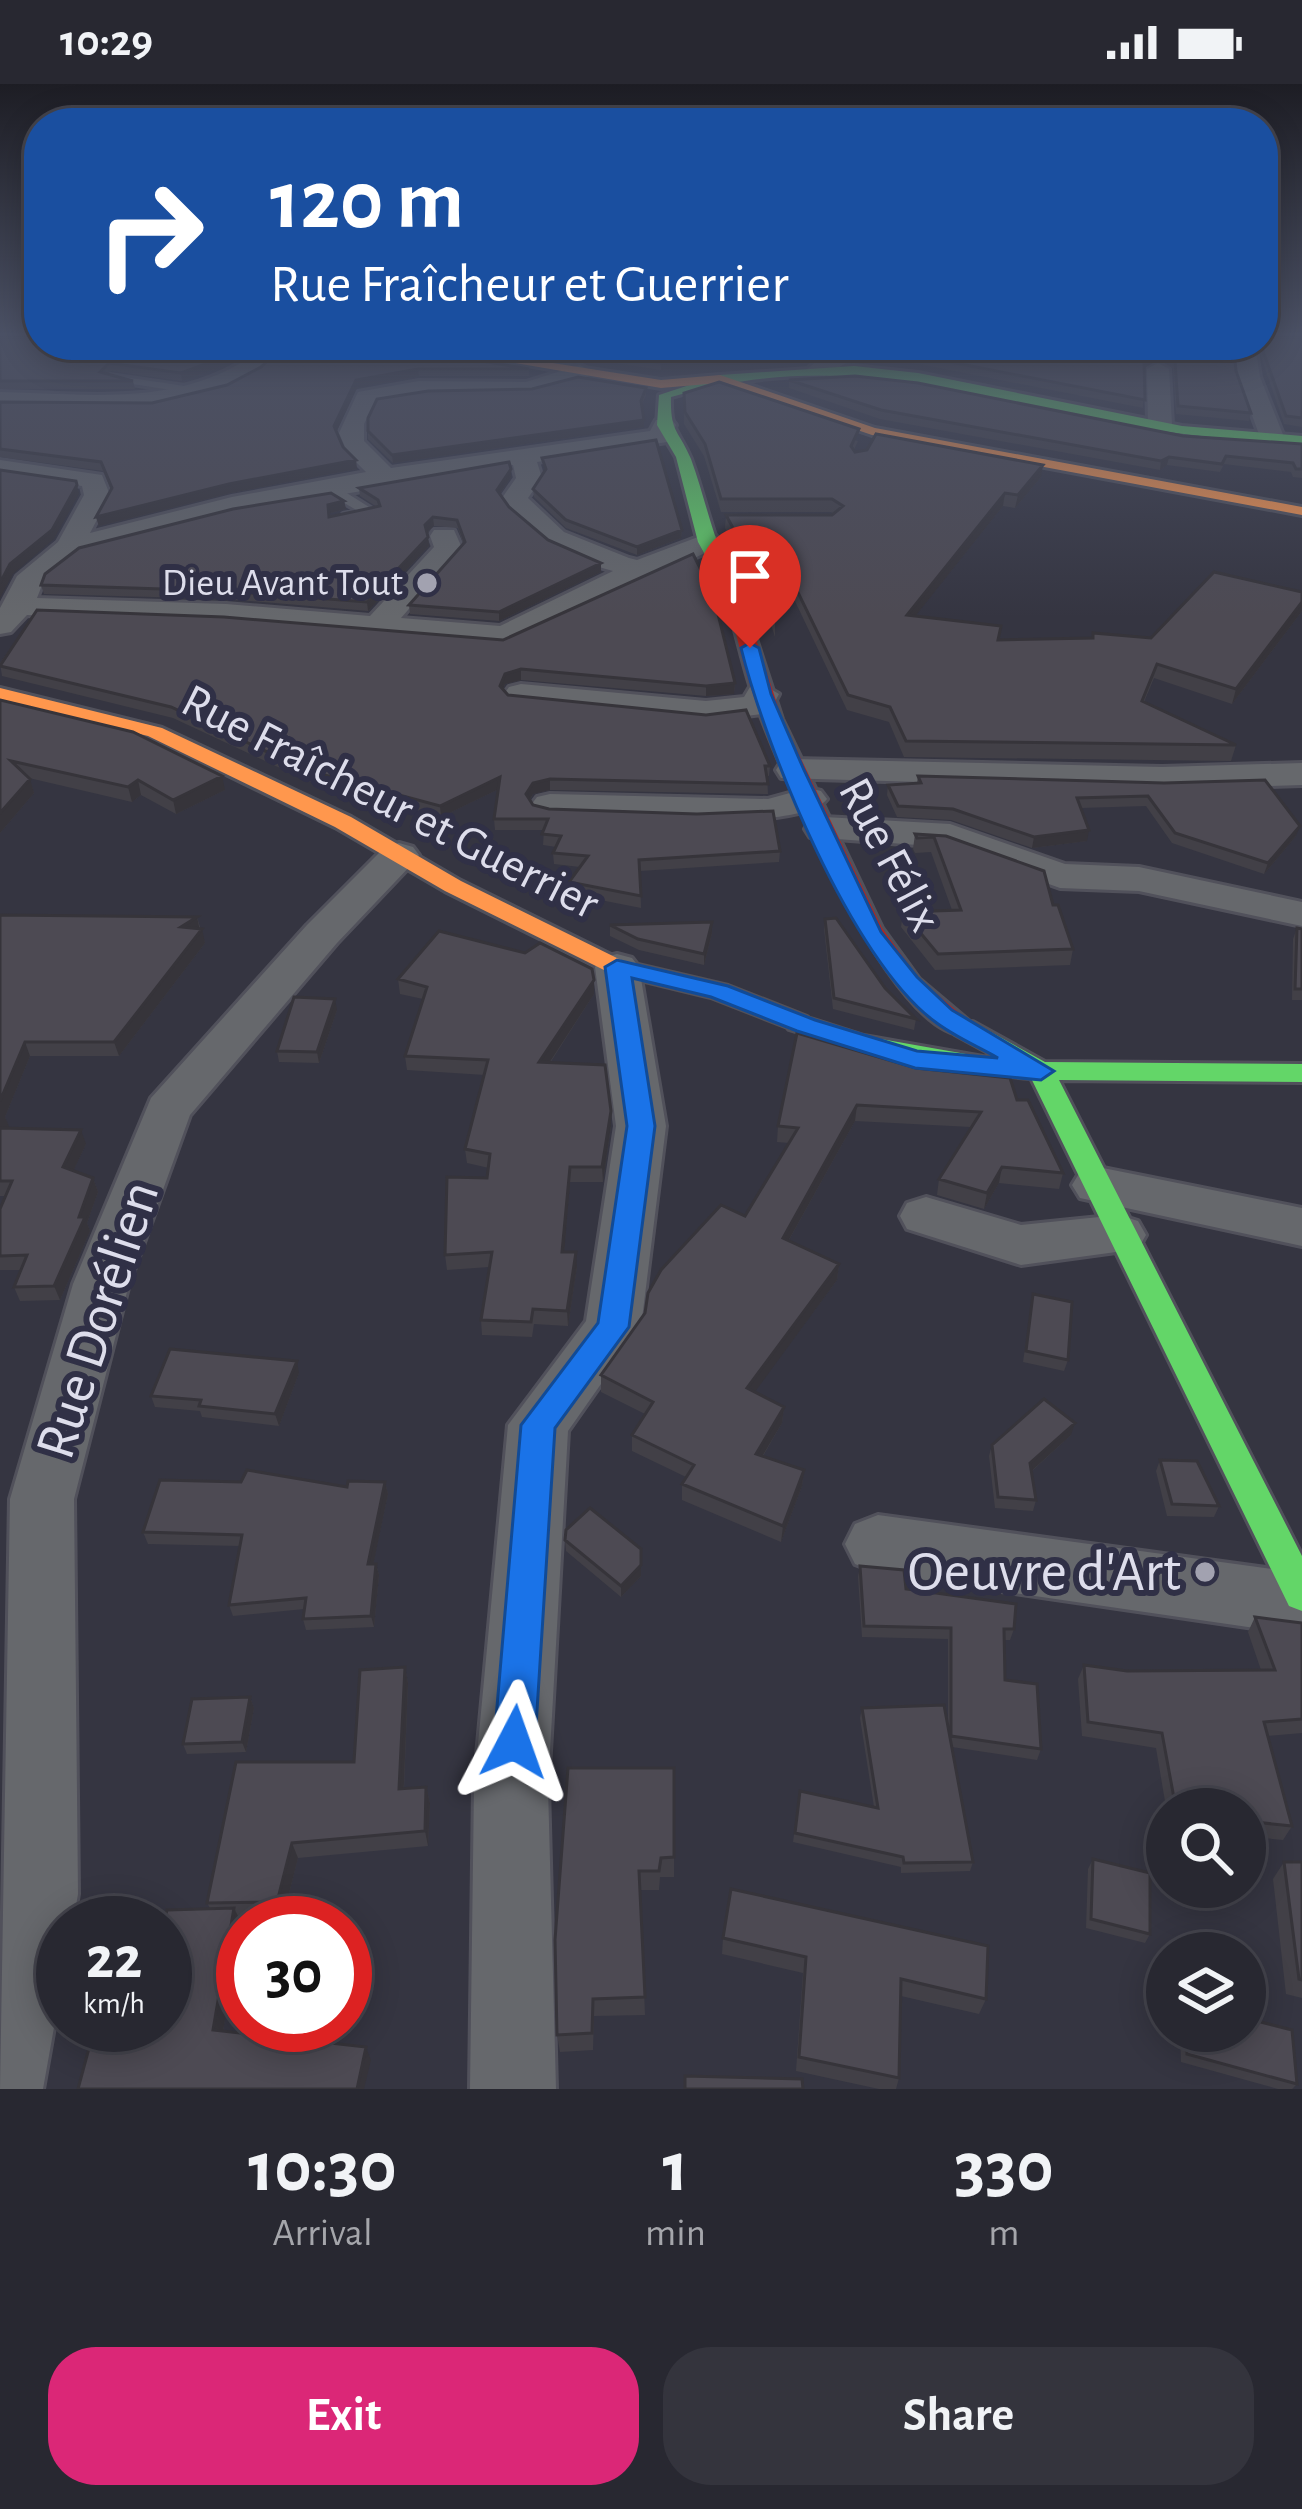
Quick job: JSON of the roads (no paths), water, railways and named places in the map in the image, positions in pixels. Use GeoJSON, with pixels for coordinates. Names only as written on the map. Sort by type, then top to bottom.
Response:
{"type":"FeatureCollection","features":[{"type":"Feature","properties":{"kind":"street"},"geometry":{"type":"LineString","coordinates":[[349,431],[354,448],[385,476]]}},
{"type":"Feature","properties":{"kind":"street"},"geometry":{"type":"LineString","coordinates":[[662,431],[659,437],[385,476],[232,506],[69,547],[31,576],[9,616],[379,624],[504,636],[639,569],[708,527]]}},
{"type":"Feature","properties":{"kind":"street","name":"Rue Félix"},"geometry":{"type":"LineString","coordinates":[[667,431],[683,457],[738,602],[762,694],[870,933],[908,983],[943,1016],[1041,1071]]}},
{"type":"Feature","properties":{"kind":"street"},"geometry":{"type":"LineString","coordinates":[[852,431],[1302,511]]}},
{"type":"Feature","properties":{"kind":"street"},"geometry":{"type":"LineString","coordinates":[[1212,431],[1302,440]]}},
{"type":"Feature","properties":{"kind":"street"},"geometry":{"type":"LineString","coordinates":[[1270,431],[1272,437]]}},
{"type":"Feature","properties":{"kind":"street"},"geometry":{"type":"LineString","coordinates":[[523,457],[530,478],[515,498],[523,510],[572,551],[639,569]]}},
{"type":"Feature","properties":{"kind":"street"},"geometry":{"type":"LineString","coordinates":[[0,467],[93,480],[97,495],[69,547]]}},
{"type":"Feature","properties":{"kind":"street"},"geometry":{"type":"LineString","coordinates":[[379,624],[448,548],[445,536]]}},
{"type":"Feature","properties":{"kind":"street","name":"Rue Fraîcheur et Guerrier"},"geometry":{"type":"LineString","coordinates":[[0,694],[155,732],[344,822],[617,967],[719,991],[806,1025],[915,1059],[1041,1071],[1302,1073]]}},
{"type":"Feature","properties":{"kind":"street"},"geometry":{"type":"LineString","coordinates":[[520,694],[706,711],[757,706],[762,694]]}},
{"type":"Feature","properties":{"kind":"street"},"geometry":{"type":"LineString","coordinates":[[550,805],[769,810],[809,800],[1302,774]]}},
{"type":"Feature","properties":{"kind":"street"},"geometry":{"type":"LineString","coordinates":[[809,800],[950,836],[1060,876],[1139,879],[1302,914]]}},
{"type":"Feature","properties":{"kind":"street","name":"Rue Dorélien"},"geometry":{"type":"LineString","coordinates":[[0,2089],[38,1894],[42,1499],[101,1284],[168,1109],[322,934],[399,855]]}},
{"type":"Feature","properties":{"kind":"street"},"geometry":{"type":"LineString","coordinates":[[513,2089],[511,1787],[538,1425],[613,1327],[641,1126],[617,967]]}},
{"type":"Feature","properties":{"kind":"street"},"geometry":{"type":"LineString","coordinates":[[1041,1071],[1302,1594]]}},
{"type":"Feature","properties":{"kind":"street"},"geometry":{"type":"LineString","coordinates":[[1098,1185],[1302,1227]]}},
{"type":"Feature","properties":{"kind":"street"},"geometry":{"type":"LineString","coordinates":[[926,1216],[1021,1246],[1119,1235]]}},
{"type":"Feature","properties":{"kind":"street"},"geometry":{"type":"LineString","coordinates":[[878,1544],[1302,1604]]}},
{"type":"Feature","properties":{"kind":"lane"},"geometry":{"type":"LineString","coordinates":[[329,488],[370,512],[338,519]]}},
{"type":"Feature","properties":{"kind":"place","name":"Dieu Avant Tout"},"geometry":{"type":"Point","coordinates":[427,583]}},
{"type":"Feature","properties":{"kind":"place","name":"Oeuvre d'Art"},"geometry":{"type":"Point","coordinates":[1205,1572]}}]}
